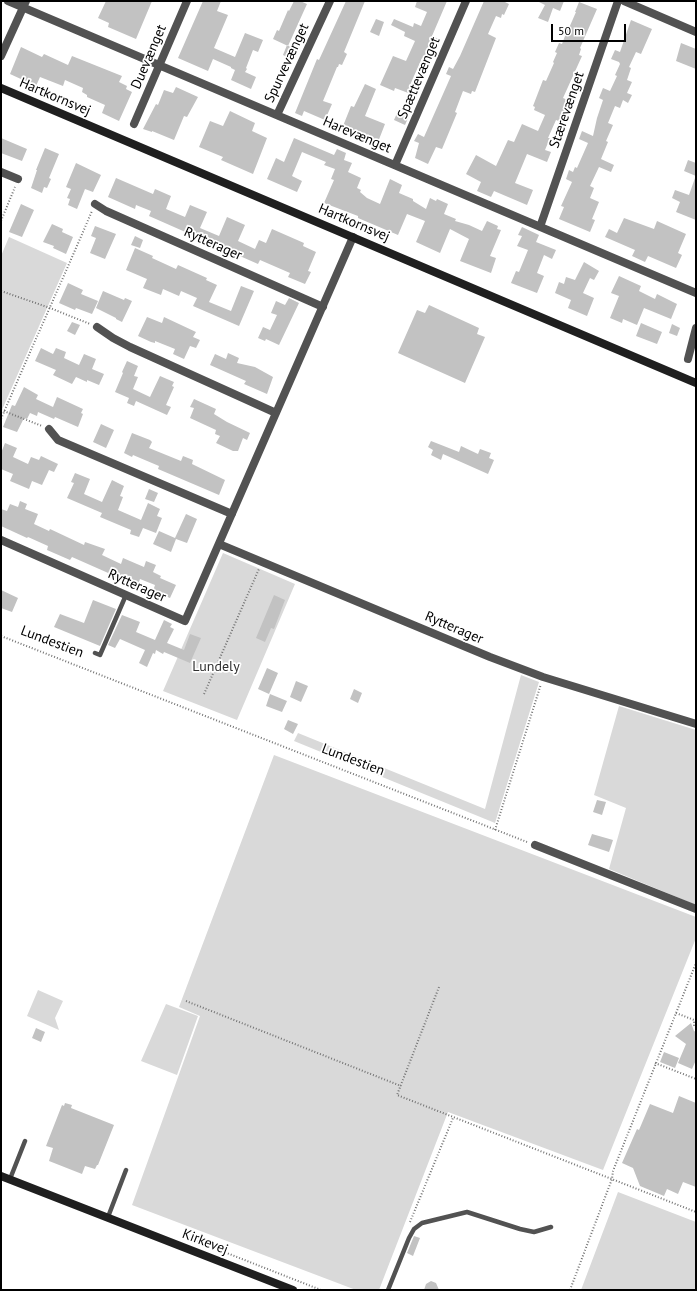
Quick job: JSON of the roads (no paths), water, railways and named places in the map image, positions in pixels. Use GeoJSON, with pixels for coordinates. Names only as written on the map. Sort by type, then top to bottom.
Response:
{"type":"FeatureCollection","features":[{"type":"Feature","properties":{"kind":"street","name":"Harevænget"},"geometry":{"type":"LineString","coordinates":[[8,1],[24,4],[159,65],[696,292]]}},
{"type":"Feature","properties":{"kind":"street","name":"Duevænget"},"geometry":{"type":"LineString","coordinates":[[134,124],[187,1]]}},
{"type":"Feature","properties":{"kind":"street","name":"Spurvevænget"},"geometry":{"type":"LineString","coordinates":[[277,115],[330,1]]}},
{"type":"Feature","properties":{"kind":"street","name":"Spættevænget"},"geometry":{"type":"LineString","coordinates":[[395,165],[466,1]]}},
{"type":"Feature","properties":{"kind":"street","name":"Stærevænget"},"geometry":{"type":"LineString","coordinates":[[540,227],[618,1]]}},
{"type":"Feature","properties":{"kind":"street"},"geometry":{"type":"LineString","coordinates":[[624,1],[696,32]]}},
{"type":"Feature","properties":{"kind":"street"},"geometry":{"type":"LineString","coordinates":[[1,56],[24,4]]}},
{"type":"Feature","properties":{"kind":"street","name":"Hartkornsvej"},"geometry":{"type":"LineString","coordinates":[[1,88],[696,382]]}},
{"type":"Feature","properties":{"kind":"street"},"geometry":{"type":"LineString","coordinates":[[1,172],[18,179]]}},
{"type":"Feature","properties":{"kind":"street","name":"Rytterager"},"geometry":{"type":"LineString","coordinates":[[95,204],[106,211],[323,307]]}},
{"type":"Feature","properties":{"kind":"street","name":"Rytterager"},"geometry":{"type":"LineString","coordinates":[[1,540],[185,621],[354,237]]}},
{"type":"Feature","properties":{"kind":"street"},"geometry":{"type":"LineString","coordinates":[[97,327],[130,347],[276,413]]}},
{"type":"Feature","properties":{"kind":"street"},"geometry":{"type":"LineString","coordinates":[[688,359],[696,328]]}},
{"type":"Feature","properties":{"kind":"street"},"geometry":{"type":"LineString","coordinates":[[49,429],[58,440],[232,514]]}},
{"type":"Feature","properties":{"kind":"street","name":"Rytterager"},"geometry":{"type":"LineString","coordinates":[[219,544],[483,654],[543,677],[696,724]]}},
{"type":"Feature","properties":{"kind":"street"},"geometry":{"type":"LineString","coordinates":[[535,846],[696,909]]}},
{"type":"Feature","properties":{"kind":"street","name":"Kirkevej"},"geometry":{"type":"LineString","coordinates":[[1,1176],[293,1290]]}},
{"type":"Feature","properties":{"kind":"lane"},"geometry":{"type":"LineString","coordinates":[[95,652],[100,655],[126,595]]}},
{"type":"Feature","properties":{"kind":"lane"},"geometry":{"type":"LineString","coordinates":[[10,1179],[25,1141]]}},
{"type":"Feature","properties":{"kind":"lane"},"geometry":{"type":"LineString","coordinates":[[108,1217],[126,1170]]}},
{"type":"Feature","properties":{"kind":"lane"},"geometry":{"type":"LineString","coordinates":[[388,1290],[409,1238],[414,1229],[422,1223],[467,1212],[534,1232],[551,1227]]}},
{"type":"Feature","properties":{"kind":"park label","name":"Lundely"},"geometry":{"type":"Point","coordinates":[216,667]}}]}
